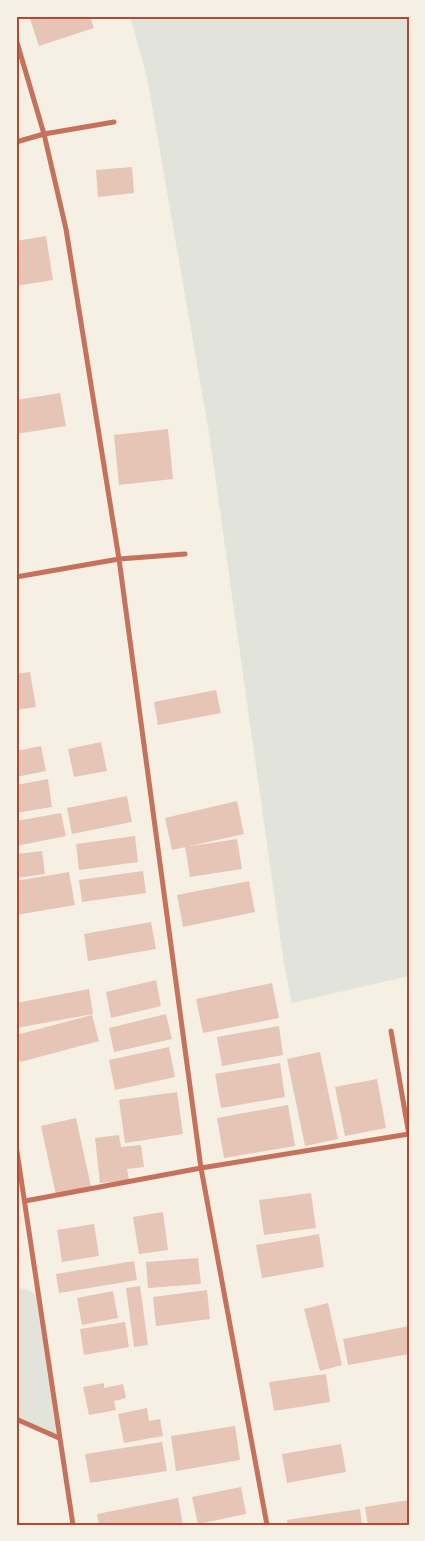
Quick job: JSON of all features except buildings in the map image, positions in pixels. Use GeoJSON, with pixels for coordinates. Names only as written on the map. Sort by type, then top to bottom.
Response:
{"type":"FeatureCollection","features":[{"type":"Feature","properties":{"kind":"street"},"geometry":{"type":"LineString","coordinates":[[16,39],[44,134],[66,228],[118,559],[201,1168],[267,1525]]}},
{"type":"Feature","properties":{"kind":"street"},"geometry":{"type":"LineString","coordinates":[[16,142],[44,134],[114,122]]}},
{"type":"Feature","properties":{"kind":"street"},"geometry":{"type":"LineString","coordinates":[[16,577],[118,559],[185,554]]}},
{"type":"Feature","properties":{"kind":"street"},"geometry":{"type":"LineString","coordinates":[[25,1201],[201,1168],[409,1135],[391,1031]]}},
{"type":"Feature","properties":{"kind":"street"},"geometry":{"type":"LineString","coordinates":[[16,1145],[73,1525]]}},
{"type":"Feature","properties":{"kind":"street"},"geometry":{"type":"LineString","coordinates":[[16,1418],[59,1438]]}},
{"type":"Feature","properties":{"kind":"shaded area"},"geometry":{"type":"Polygon","coordinates":[[[130,16],[409,16],[409,976],[292,1003],[284,964],[209,433],[147,77],[130,16]]]}},
{"type":"Feature","properties":{"kind":"shaded area"},"geometry":{"type":"Polygon","coordinates":[[[20,1288],[39,1296],[59,1438],[16,1419],[16,1290],[20,1288]]]}}]}
